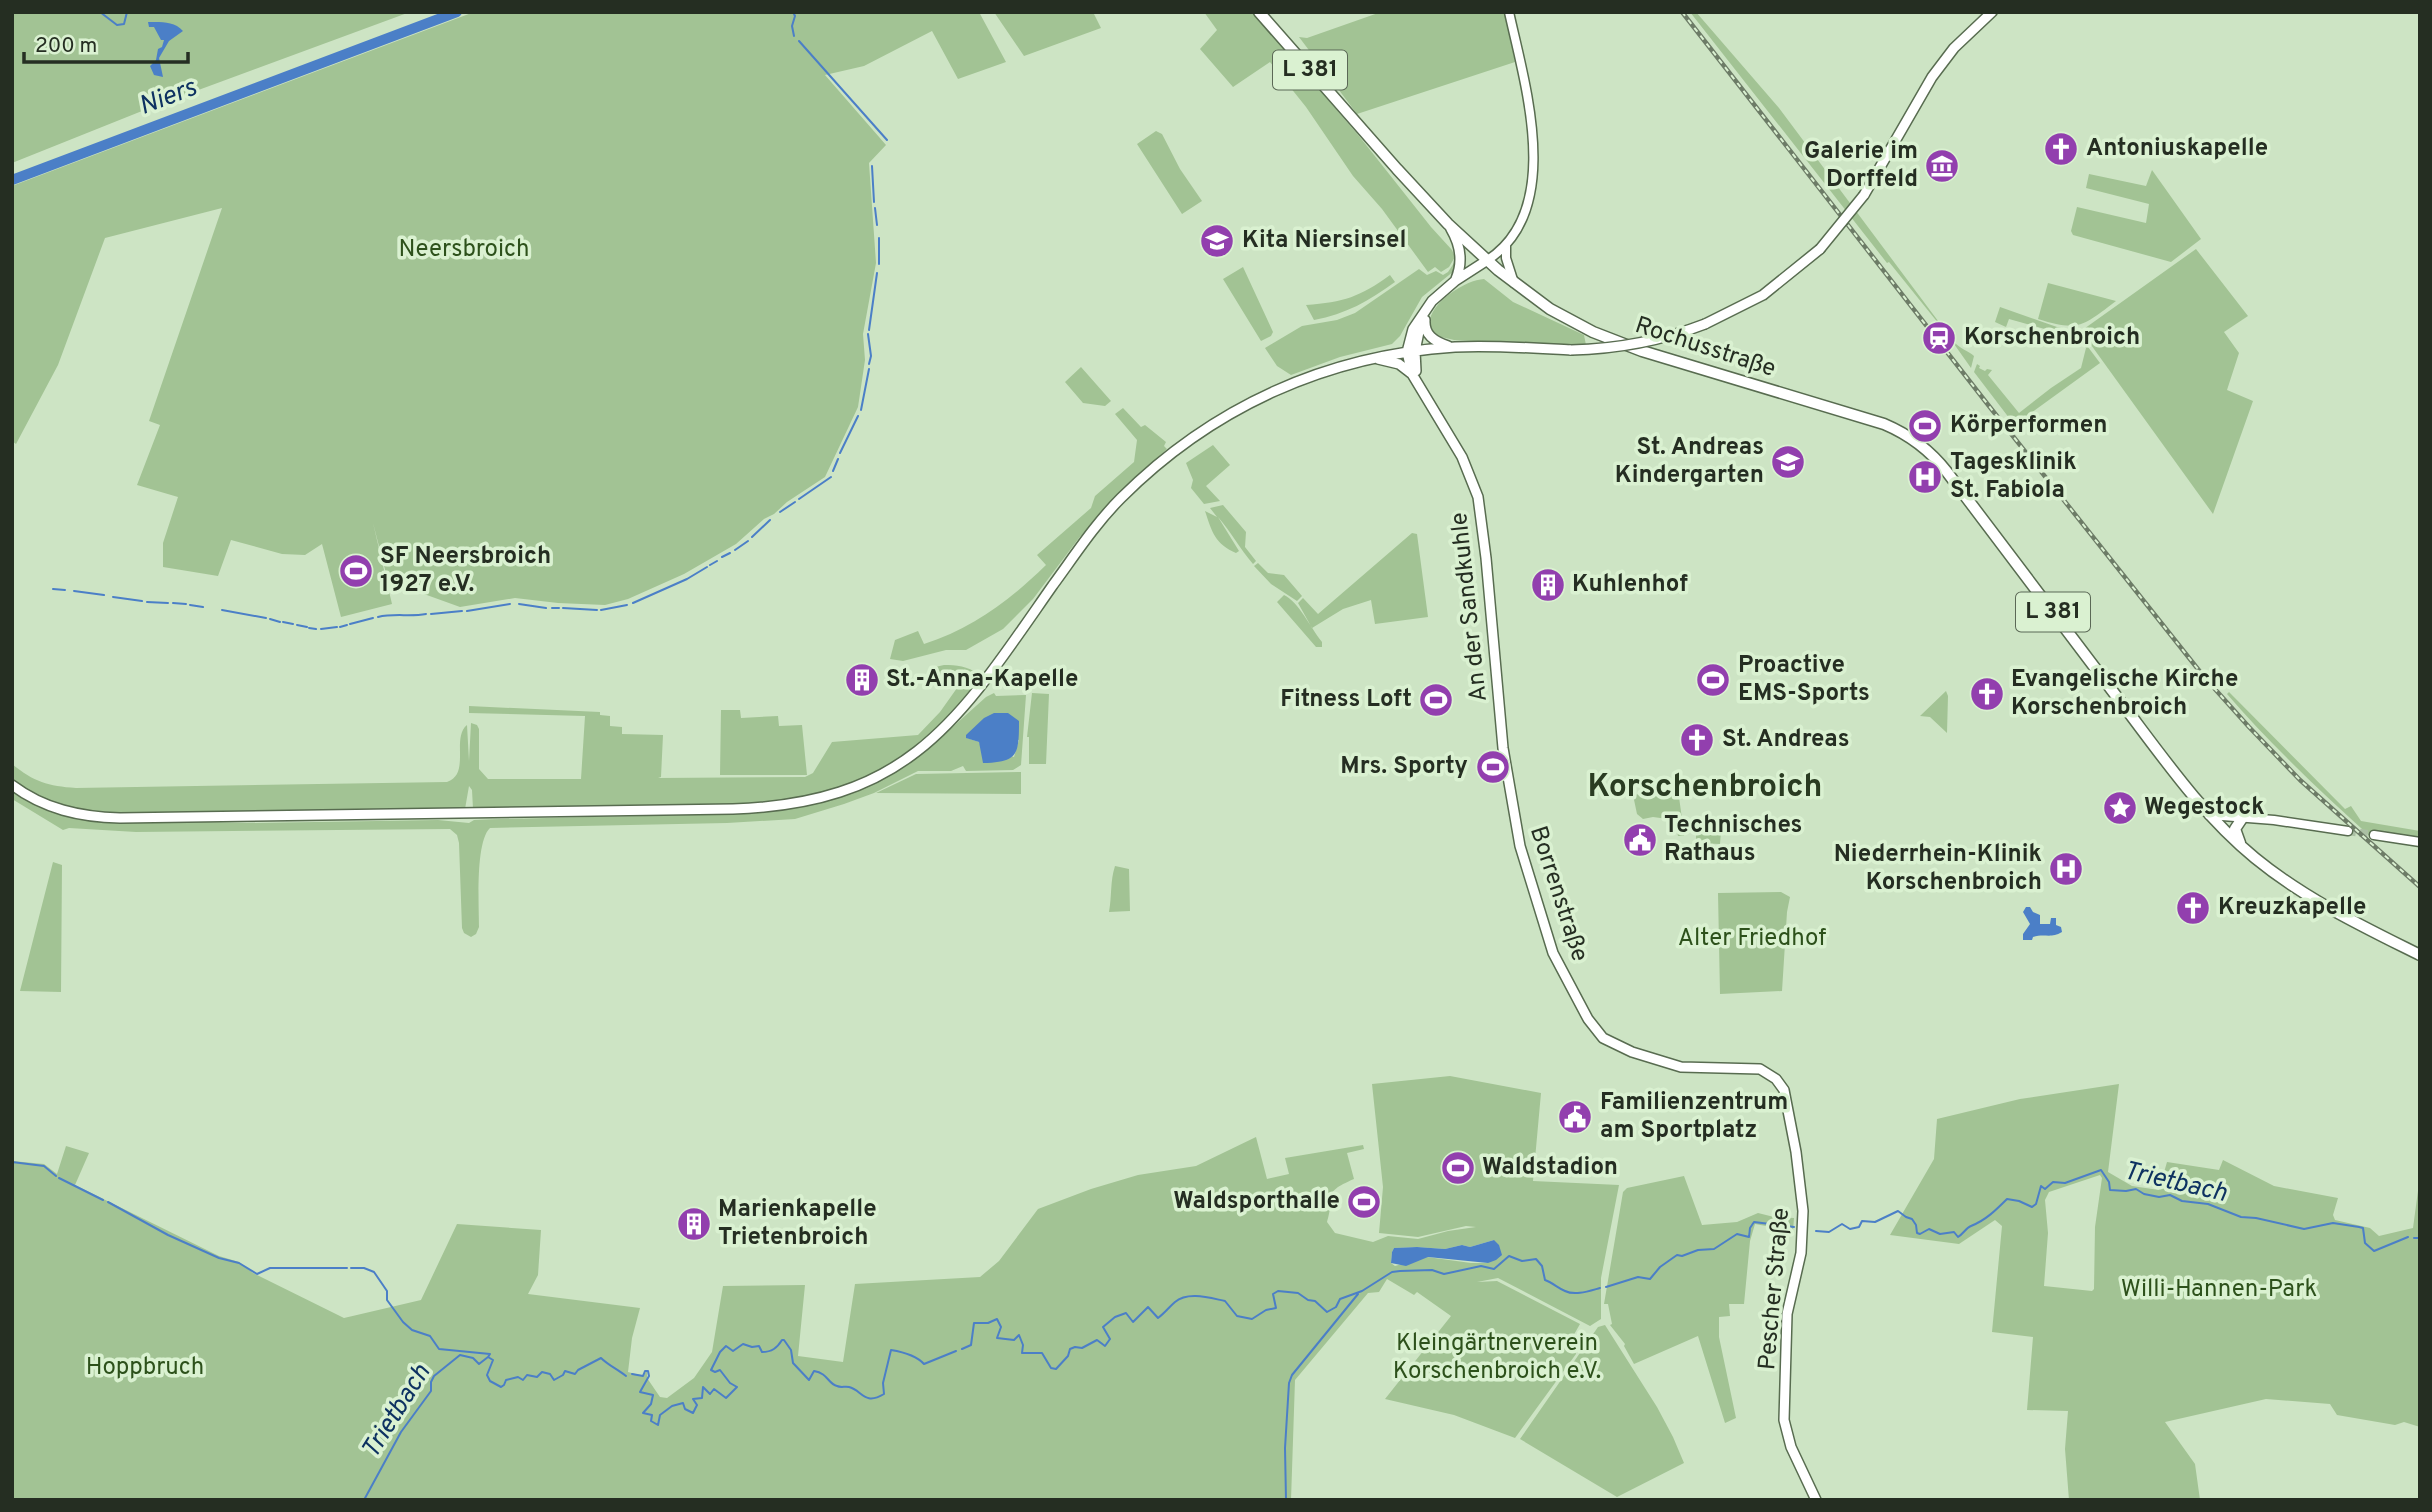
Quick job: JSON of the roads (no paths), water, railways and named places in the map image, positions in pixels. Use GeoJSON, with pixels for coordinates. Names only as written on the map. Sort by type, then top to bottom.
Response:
{"type":"FeatureCollection","features":[{"type":"Feature","properties":{"kind":"main road","name":"L 381"},"geometry":{"type":"LineString","coordinates":[[1259,12],[1406,180],[1486,261]]}},
{"type":"Feature","properties":{"kind":"main road"},"geometry":{"type":"LineString","coordinates":[[12,785],[37,801],[67,812],[120,818],[733,809],[796,804],[831,796],[872,780],[902,763],[957,716],[985,682],[1096,526],[1128,491],[1176,449],[1222,418],[1273,390],[1325,370],[1411,352],[1455,347],[1571,350],[1631,346],[1705,324],[1763,295],[1820,249],[1864,195],[1932,77],[1954,48],[1992,12]]}},
{"type":"Feature","properties":{"kind":"main road"},"geometry":{"type":"LineString","coordinates":[[1448,225],[1460,252],[1460,268],[1455,281]]}},
{"type":"Feature","properties":{"kind":"main road"},"geometry":{"type":"LineString","coordinates":[[1411,352],[1413,329],[1438,293],[1486,261]]}},
{"type":"Feature","properties":{"kind":"main road","name":"Rochusstraße"},"geometry":{"type":"LineString","coordinates":[[1486,261],[1556,313],[1616,341],[1700,370],[1884,425],[1924,447],[1947,472],[2209,815]]}},
{"type":"Feature","properties":{"kind":"main road"},"geometry":{"type":"LineString","coordinates":[[1427,308],[1425,325],[1429,335],[1438,342],[1455,347]]}},
{"type":"Feature","properties":{"kind":"main road","name":"An der Sandkuhle"},"geometry":{"type":"LineString","coordinates":[[1411,352],[1412,374],[1464,460],[1479,502],[1503,748]]}},
{"type":"Feature","properties":{"kind":"main road","name":"An der Sandkuhle"},"geometry":{"type":"LineString","coordinates":[[1411,352],[1423,393]]}},
{"type":"Feature","properties":{"kind":"main road"},"geometry":{"type":"LineString","coordinates":[[1373,358],[1397,363],[1412,374]]}},
{"type":"Feature","properties":{"kind":"main road","name":"Borrenstraße"},"geometry":{"type":"LineString","coordinates":[[1503,748],[1518,837],[1549,942],[1596,1030],[1606,1040],[1639,1055],[1681,1066],[1758,1069],[1776,1079]]}},
{"type":"Feature","properties":{"kind":"main road","name":"L 381"},"geometry":{"type":"LineString","coordinates":[[2209,815],[2278,877],[2311,898],[2420,955]]}},
{"type":"Feature","properties":{"kind":"main road"},"geometry":{"type":"LineString","coordinates":[[2243,817],[2236,825],[2235,831],[2244,849]]}},
{"type":"Feature","properties":{"kind":"main road","name":"Pescher Straße"},"geometry":{"type":"LineString","coordinates":[[1776,1079],[1787,1098],[1803,1219],[1800,1260],[1787,1314],[1784,1414],[1789,1443],[1816,1500]]}},
{"type":"Feature","properties":{"kind":"street"},"geometry":{"type":"LineString","coordinates":[[1486,261],[1506,246],[1521,222],[1534,155],[1530,110],[1510,12]]}},
{"type":"Feature","properties":{"kind":"street"},"geometry":{"type":"LineString","coordinates":[[1506,246],[1506,258],[1514,284]]}},
{"type":"Feature","properties":{"kind":"street"},"geometry":{"type":"LineString","coordinates":[[2209,815],[2348,831]]}},
{"type":"Feature","properties":{"kind":"street"},"geometry":{"type":"LineString","coordinates":[[2374,835],[2420,842]]}},
{"type":"Feature","properties":{"kind":"water"},"geometry":{"type":"Polygon","coordinates":[[[148,22],[172,24],[183,31],[169,41],[159,58],[163,77],[154,75],[150,66],[156,60],[158,49],[162,47],[164,40],[161,40],[154,27],[149,27],[148,22]]]}},
{"type":"Feature","properties":{"kind":"water"},"geometry":{"type":"Polygon","coordinates":[[[994,713],[1008,713],[1019,721],[1017,749],[1010,758],[1003,761],[983,763],[979,742],[966,738],[966,735],[984,718],[994,713]]]}},
{"type":"Feature","properties":{"kind":"water"},"geometry":{"type":"Polygon","coordinates":[[[2026,907],[2040,915],[2040,924],[2050,924],[2051,918],[2056,918],[2056,925],[2061,927],[2062,932],[2023,940],[2023,934],[2030,924],[2023,912],[2026,907]]]}},
{"type":"Feature","properties":{"kind":"water"},"geometry":{"type":"Polygon","coordinates":[[[1494,1240],[1502,1255],[1488,1263],[1428,1257],[1406,1266],[1391,1263],[1394,1248],[1445,1249],[1462,1245],[1470,1247],[1494,1240]]]}},
{"type":"Feature","properties":{"kind":"waterway"},"geometry":{"type":"LineString","coordinates":[[100,12],[117,25],[124,24],[127,12]]}},
{"type":"Feature","properties":{"kind":"waterway","name":"Niers"},"geometry":{"type":"LineString","coordinates":[[12,180],[457,12]]}},
{"type":"Feature","properties":{"kind":"waterway"},"geometry":{"type":"LineString","coordinates":[[793,12],[794,36]]}},
{"type":"Feature","properties":{"kind":"waterway"},"geometry":{"type":"LineString","coordinates":[[799,41],[887,140]]}},
{"type":"Feature","properties":{"kind":"waterway"},"geometry":{"type":"LineString","coordinates":[[872,166],[874,202]]}},
{"type":"Feature","properties":{"kind":"waterway"},"geometry":{"type":"LineString","coordinates":[[875,208],[877,225]]}},
{"type":"Feature","properties":{"kind":"waterway"},"geometry":{"type":"LineString","coordinates":[[879,238],[879,264]]}},
{"type":"Feature","properties":{"kind":"waterway"},"geometry":{"type":"LineString","coordinates":[[869,330],[877,273]]}},
{"type":"Feature","properties":{"kind":"waterway"},"geometry":{"type":"LineString","coordinates":[[868,334],[871,356],[869,364]]}},
{"type":"Feature","properties":{"kind":"waterway"},"geometry":{"type":"LineString","coordinates":[[861,410],[869,369]]}},
{"type":"Feature","properties":{"kind":"waterway"},"geometry":{"type":"LineString","coordinates":[[840,453],[858,416]]}},
{"type":"Feature","properties":{"kind":"waterway"},"geometry":{"type":"LineString","coordinates":[[833,471],[838,459]]}},
{"type":"Feature","properties":{"kind":"waterway"},"geometry":{"type":"LineString","coordinates":[[799,499],[831,477]]}},
{"type":"Feature","properties":{"kind":"waterway"},"geometry":{"type":"LineString","coordinates":[[780,512],[795,502]]}},
{"type":"Feature","properties":{"kind":"waterway"},"geometry":{"type":"LineString","coordinates":[[752,537],[770,520]]}},
{"type":"Feature","properties":{"kind":"waterway"},"geometry":{"type":"LineString","coordinates":[[735,550],[748,541]]}},
{"type":"Feature","properties":{"kind":"waterway"},"geometry":{"type":"LineString","coordinates":[[722,557],[730,553]]}},
{"type":"Feature","properties":{"kind":"waterway"},"geometry":{"type":"LineString","coordinates":[[710,565],[717,561]]}},
{"type":"Feature","properties":{"kind":"waterway"},"geometry":{"type":"LineString","coordinates":[[633,603],[707,567]]}},
{"type":"Feature","properties":{"kind":"waterway"},"geometry":{"type":"LineString","coordinates":[[53,589],[65,590]]}},
{"type":"Feature","properties":{"kind":"waterway"},"geometry":{"type":"LineString","coordinates":[[74,591],[104,595]]}},
{"type":"Feature","properties":{"kind":"waterway"},"geometry":{"type":"LineString","coordinates":[[113,597],[142,601]]}},
{"type":"Feature","properties":{"kind":"waterway"},"geometry":{"type":"LineString","coordinates":[[147,602],[168,603]]}},
{"type":"Feature","properties":{"kind":"waterway"},"geometry":{"type":"LineString","coordinates":[[173,603],[186,604]]}},
{"type":"Feature","properties":{"kind":"waterway"},"geometry":{"type":"LineString","coordinates":[[467,611],[510,604]]}},
{"type":"Feature","properties":{"kind":"waterway"},"geometry":{"type":"LineString","coordinates":[[519,604],[546,608]]}},
{"type":"Feature","properties":{"kind":"waterway"},"geometry":{"type":"LineString","coordinates":[[190,605],[203,607]]}},
{"type":"Feature","properties":{"kind":"waterway"},"geometry":{"type":"LineString","coordinates":[[601,610],[627,605]]}},
{"type":"Feature","properties":{"kind":"waterway"},"geometry":{"type":"LineString","coordinates":[[552,608],[559,608]]}},
{"type":"Feature","properties":{"kind":"waterway"},"geometry":{"type":"LineString","coordinates":[[563,608],[597,610]]}},
{"type":"Feature","properties":{"kind":"waterway"},"geometry":{"type":"LineString","coordinates":[[222,610],[266,618]]}},
{"type":"Feature","properties":{"kind":"waterway"},"geometry":{"type":"LineString","coordinates":[[431,614],[462,611]]}},
{"type":"Feature","properties":{"kind":"waterway"},"geometry":{"type":"LineString","coordinates":[[378,617],[426,614]]}},
{"type":"Feature","properties":{"kind":"waterway"},"geometry":{"type":"LineString","coordinates":[[350,624],[373,618]]}},
{"type":"Feature","properties":{"kind":"waterway"},"geometry":{"type":"LineString","coordinates":[[270,619],[280,622]]}},
{"type":"Feature","properties":{"kind":"waterway"},"geometry":{"type":"LineString","coordinates":[[283,622],[293,624]]}},
{"type":"Feature","properties":{"kind":"waterway"},"geometry":{"type":"LineString","coordinates":[[297,625],[307,627]]}},
{"type":"Feature","properties":{"kind":"waterway"},"geometry":{"type":"LineString","coordinates":[[340,627],[347,625]]}},
{"type":"Feature","properties":{"kind":"waterway"},"geometry":{"type":"LineString","coordinates":[[321,629],[337,627]]}},
{"type":"Feature","properties":{"kind":"waterway"},"geometry":{"type":"LineString","coordinates":[[309,628],[316,629]]}},
{"type":"Feature","properties":{"kind":"waterway"},"geometry":{"type":"LineString","coordinates":[[12,1162],[44,1166],[56,1176]]}},
{"type":"Feature","properties":{"kind":"waterway","name":"Trietbach"},"geometry":{"type":"LineString","coordinates":[[1816,1231],[1829,1232],[1842,1224],[1850,1229],[1859,1227],[1862,1221],[1875,1222],[1898,1211],[1912,1219],[1917,1233],[1929,1229],[1940,1234],[1954,1232],[1958,1237],[2007,1199],[2032,1207],[2036,1204],[2041,1186],[2045,1189],[2053,1182],[2065,1183],[2101,1170],[2109,1182],[2110,1190],[2136,1189],[2159,1197],[2170,1195],[2182,1201],[2208,1204],[2241,1217],[2304,1229],[2333,1223],[2363,1228],[2365,1243],[2374,1251],[2408,1237]]}},
{"type":"Feature","properties":{"kind":"waterway"},"geometry":{"type":"LineString","coordinates":[[59,1178],[103,1200]]}},
{"type":"Feature","properties":{"kind":"waterway"},"geometry":{"type":"LineString","coordinates":[[108,1202],[168,1235],[219,1258],[239,1263],[257,1274],[270,1268],[347,1268]]}},
{"type":"Feature","properties":{"kind":"waterway","name":"Trietbach"},"geometry":{"type":"LineString","coordinates":[[1606,1287],[1638,1277],[1650,1279],[1660,1267],[1677,1255],[1714,1249],[1737,1234],[1749,1237],[1754,1222],[1794,1227]]}},
{"type":"Feature","properties":{"kind":"waterway","name":"Trietbach"},"geometry":{"type":"LineString","coordinates":[[2414,1238],[2420,1238]]}},
{"type":"Feature","properties":{"kind":"waterway","name":"Trietbach"},"geometry":{"type":"LineString","coordinates":[[962,1349],[971,1345],[974,1323],[988,1323],[997,1319],[1001,1327],[997,1338],[1014,1340],[1019,1335],[1023,1345],[1022,1353],[1042,1353],[1051,1368],[1056,1369],[1068,1356],[1070,1349],[1082,1348],[1097,1340],[1105,1346],[1110,1339],[1103,1327],[1115,1317],[1126,1313],[1133,1322],[1148,1307],[1158,1318],[1175,1302],[1186,1297],[1199,1296],[1225,1301],[1237,1316],[1252,1319],[1266,1310],[1276,1308],[1273,1294],[1278,1291],[1298,1293],[1315,1301],[1327,1312],[1336,1307],[1340,1299],[1362,1291],[1392,1272],[1432,1270],[1444,1274],[1481,1266],[1494,1269],[1509,1256],[1522,1261],[1536,1259],[1542,1266],[1545,1280],[1562,1290],[1573,1293],[1600,1288]]}},
{"type":"Feature","properties":{"kind":"waterway"},"geometry":{"type":"LineString","coordinates":[[351,1268],[364,1268],[374,1272],[387,1291],[387,1300],[403,1322],[412,1330],[430,1336],[439,1349],[490,1354],[488,1357]]}},
{"type":"Feature","properties":{"kind":"waterway"},"geometry":{"type":"LineString","coordinates":[[1286,1500],[1285,1448],[1289,1383],[1292,1375],[1358,1294]]}},
{"type":"Feature","properties":{"kind":"waterway","name":"Trietbach"},"geometry":{"type":"LineString","coordinates":[[632,1374],[643,1376],[645,1371],[648,1371],[649,1376],[640,1392],[653,1395],[651,1404],[643,1413],[652,1415],[651,1421],[658,1425],[660,1415],[672,1406],[683,1403],[685,1409],[693,1413],[697,1405],[693,1399],[702,1398],[703,1387],[710,1394],[714,1389],[726,1398],[737,1387],[730,1383],[720,1370],[711,1370],[726,1346],[733,1351],[743,1344],[759,1346],[762,1352],[766,1352],[784,1340],[791,1350],[793,1363],[809,1380],[814,1371],[819,1372],[834,1385],[849,1387],[868,1398],[884,1394],[883,1383],[891,1350],[913,1356],[924,1364],[956,1351]]}},
{"type":"Feature","properties":{"kind":"waterway","name":"Trietbach"},"geometry":{"type":"LineString","coordinates":[[364,1500],[401,1432],[431,1391],[434,1376],[460,1355],[473,1358],[479,1364],[488,1357],[493,1360],[487,1375],[490,1381],[501,1387],[506,1380],[518,1377],[523,1380],[527,1375],[537,1377],[542,1372],[550,1374],[554,1380],[565,1371],[575,1374],[601,1358],[626,1376]]}},
{"type":"Feature","properties":{"kind":"tunnel"},"geometry":{"type":"LineString","coordinates":[[2348,831],[2374,835]]}},
{"type":"Feature","properties":{"kind":"railway"},"geometry":{"type":"LineString","coordinates":[[1682,12],[2205,678],[2300,780],[2420,887]]}},
{"type":"Feature","properties":{"kind":"place","name":"Antoniuskapelle"},"geometry":{"type":"Point","coordinates":[2061,149]}},
{"type":"Feature","properties":{"kind":"place","name":"Galerie im Dorffeld"},"geometry":{"type":"Point","coordinates":[1942,166]}},
{"type":"Feature","properties":{"kind":"place","name":"Kita Niersinsel"},"geometry":{"type":"Point","coordinates":[1217,241]}},
{"type":"Feature","properties":{"kind":"place","name":"Korschenbroich"},"geometry":{"type":"Point","coordinates":[1939,338]}},
{"type":"Feature","properties":{"kind":"place","name":"Körperformen"},"geometry":{"type":"Point","coordinates":[1925,426]}},
{"type":"Feature","properties":{"kind":"place","name":"St. Andreas Kindergarten"},"geometry":{"type":"Point","coordinates":[1788,462]}},
{"type":"Feature","properties":{"kind":"place","name":"Tagesklinik St. Fabiola"},"geometry":{"type":"Point","coordinates":[1925,477]}},
{"type":"Feature","properties":{"kind":"place","name":"SF Neersbroich 1927 e.V."},"geometry":{"type":"Point","coordinates":[356,571]}},
{"type":"Feature","properties":{"kind":"place","name":"Kuhlenhof"},"geometry":{"type":"Point","coordinates":[1548,585]}},
{"type":"Feature","properties":{"kind":"place","name":"St.-Anna-Kapelle"},"geometry":{"type":"Point","coordinates":[862,680]}},
{"type":"Feature","properties":{"kind":"place","name":"Proactive EMS-Sports"},"geometry":{"type":"Point","coordinates":[1713,680]}},
{"type":"Feature","properties":{"kind":"place","name":"Evangelische Kirche Korschenbroich"},"geometry":{"type":"Point","coordinates":[1987,694]}},
{"type":"Feature","properties":{"kind":"place","name":"Fitness Loft"},"geometry":{"type":"Point","coordinates":[1436,700]}},
{"type":"Feature","properties":{"kind":"place","name":"St. Andreas"},"geometry":{"type":"Point","coordinates":[1697,740]}},
{"type":"Feature","properties":{"kind":"place","name":"Mrs. Sporty"},"geometry":{"type":"Point","coordinates":[1493,767]}},
{"type":"Feature","properties":{"kind":"place","name":"Wegestock"},"geometry":{"type":"Point","coordinates":[2120,808]}},
{"type":"Feature","properties":{"kind":"place","name":"Technisches Rathaus"},"geometry":{"type":"Point","coordinates":[1640,840]}},
{"type":"Feature","properties":{"kind":"place","name":"Niederrhein-Klinik Korschenbroich"},"geometry":{"type":"Point","coordinates":[2066,869]}},
{"type":"Feature","properties":{"kind":"place","name":"Kreuzkapelle"},"geometry":{"type":"Point","coordinates":[2193,908]}},
{"type":"Feature","properties":{"kind":"place","name":"Familienzentrum am Sportplatz"},"geometry":{"type":"Point","coordinates":[1575,1117]}},
{"type":"Feature","properties":{"kind":"place","name":"Waldstadion"},"geometry":{"type":"Point","coordinates":[1458,1168]}},
{"type":"Feature","properties":{"kind":"place","name":"Waldsporthalle"},"geometry":{"type":"Point","coordinates":[1364,1202]}},
{"type":"Feature","properties":{"kind":"place","name":"Marienkapelle Trietenbroich"},"geometry":{"type":"Point","coordinates":[694,1224]}},
{"type":"Feature","properties":{"kind":"district","name":"Korschenbroich"},"geometry":{"type":"Point","coordinates":[1705,788]}},
{"type":"Feature","properties":{"kind":"park label","name":"Neersbroich"},"geometry":{"type":"Point","coordinates":[464,250]}},
{"type":"Feature","properties":{"kind":"park label","name":"Alter Friedhof"},"geometry":{"type":"Point","coordinates":[1752,939]}},
{"type":"Feature","properties":{"kind":"park label","name":"Willi-Hannen-Park"},"geometry":{"type":"Point","coordinates":[2219,1290]}},
{"type":"Feature","properties":{"kind":"park label","name":"Kleingärtnerverein Korschenbroich e.V."},"geometry":{"type":"Point","coordinates":[1497,1358]}},
{"type":"Feature","properties":{"kind":"park label","name":"Hoppbruch"},"geometry":{"type":"Point","coordinates":[145,1368]}}]}
